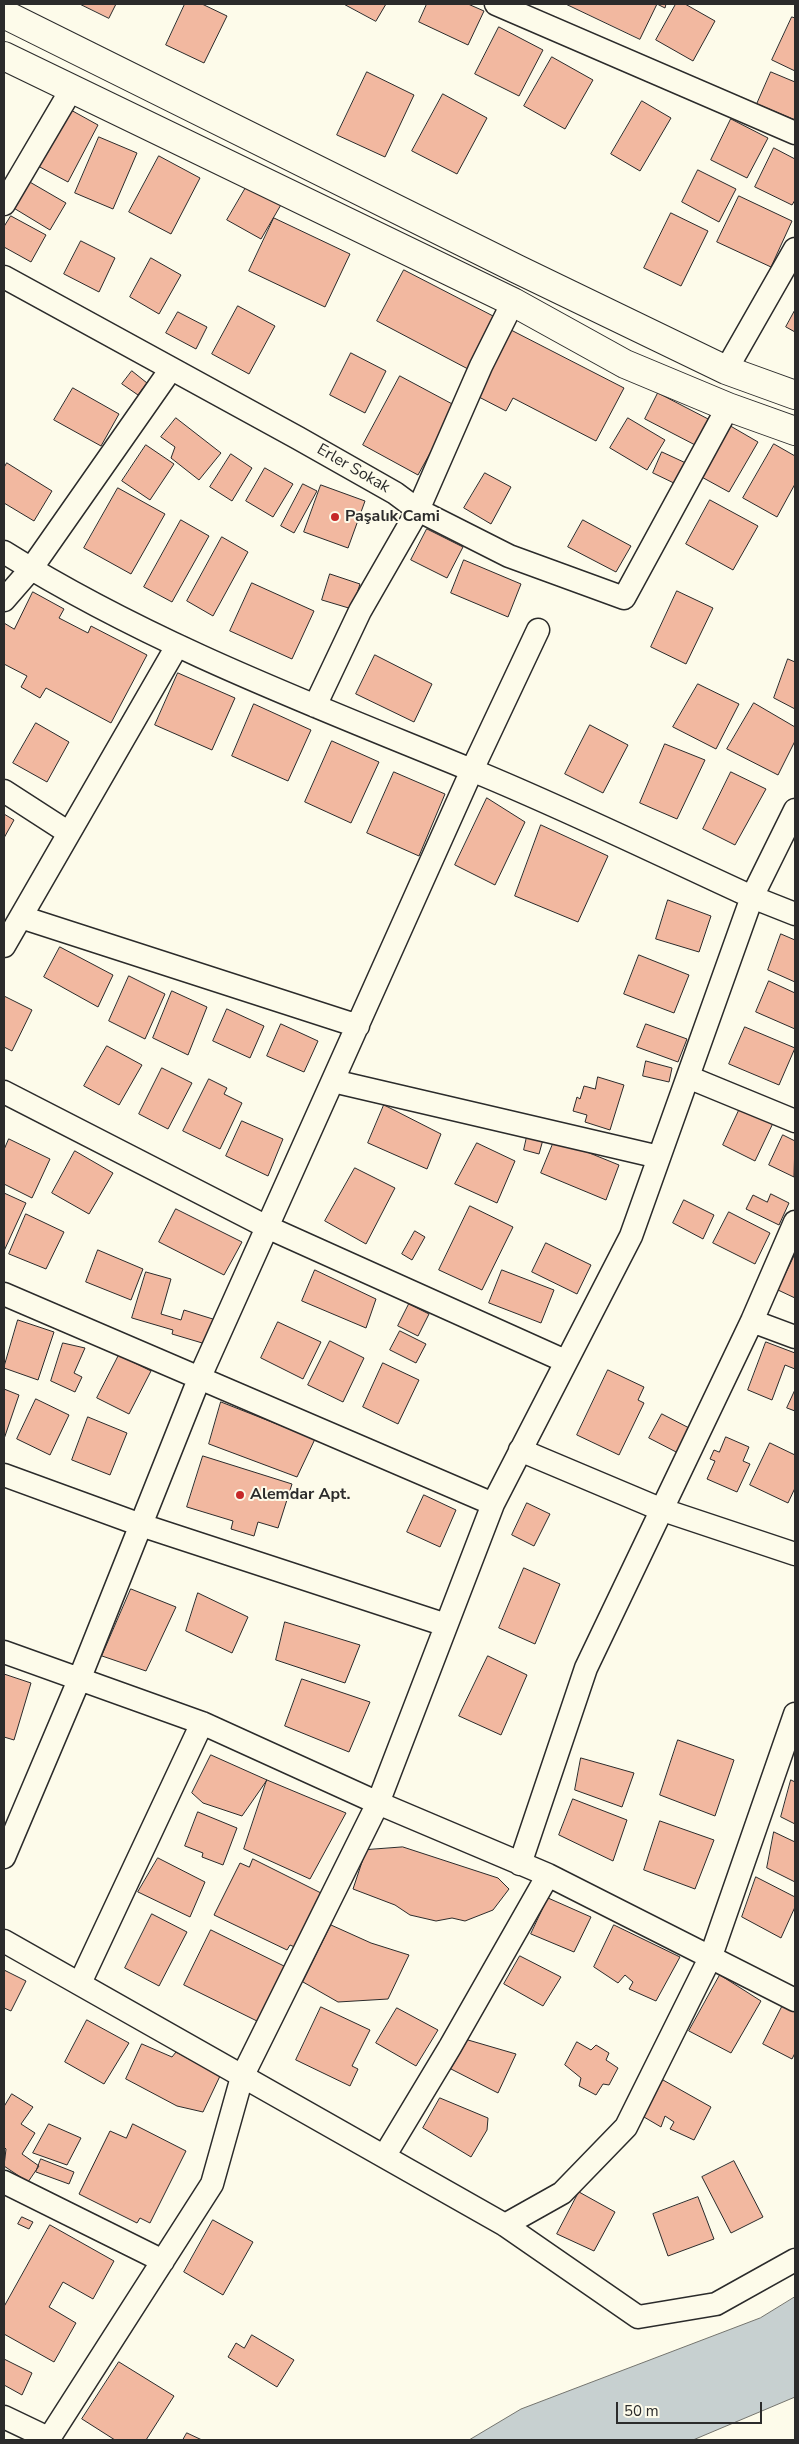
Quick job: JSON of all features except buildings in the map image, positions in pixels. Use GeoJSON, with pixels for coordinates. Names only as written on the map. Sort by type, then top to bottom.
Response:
{"type":"FeatureCollection","features":[{"type":"Feature","properties":{"kind":"main road"},"geometry":{"type":"LineString","coordinates":[[4,14],[517,270],[726,370],[795,395]]}},
{"type":"Feature","properties":{"kind":"main road"},"geometry":{"type":"LineString","coordinates":[[4,56],[513,302],[625,364],[728,407],[795,431]]}},
{"type":"Feature","properties":{"kind":"street"},"geometry":{"type":"LineString","coordinates":[[496,4],[795,133]]}},
{"type":"Feature","properties":{"kind":"street"},"geometry":{"type":"LineString","coordinates":[[4,204],[71,90]]}},
{"type":"Feature","properties":{"kind":"street"},"geometry":{"type":"LineString","coordinates":[[726,370],[795,249]]}},
{"type":"Feature","properties":{"kind":"street","name":"Erler Sokak"},"geometry":{"type":"LineString","coordinates":[[4,277],[395,493],[418,510],[509,556],[624,598],[728,407]]}},
{"type":"Feature","properties":{"kind":"street"},"geometry":{"type":"LineString","coordinates":[[315,706],[360,611],[418,510],[482,366],[513,302]]}},
{"type":"Feature","properties":{"kind":"street"},"geometry":{"type":"LineString","coordinates":[[4,600],[31,569],[171,369]]}},
{"type":"Feature","properties":{"kind":"street"},"geometry":{"type":"LineString","coordinates":[[4,552],[31,569],[177,646],[315,706],[472,770],[752,897],[795,914]]}},
{"type":"Feature","properties":{"kind":"street"},"geometry":{"type":"LineString","coordinates":[[4,1856],[79,1680],[199,1379],[472,770],[538,630]]}},
{"type":"Feature","properties":{"kind":"street"},"geometry":{"type":"LineString","coordinates":[[4,946],[177,646]]}},
{"type":"Feature","properties":{"kind":"street"},"geometry":{"type":"LineString","coordinates":[[4,791],[70,834]]}},
{"type":"Feature","properties":{"kind":"street"},"geometry":{"type":"LineString","coordinates":[[4,2417],[49,2439],[212,2184],[242,2077],[378,1803],[493,1504],[630,1236],[752,897],[795,810]]}},
{"type":"Feature","properties":{"kind":"street"},"geometry":{"type":"LineString","coordinates":[[21,917],[358,1026]]}},
{"type":"Feature","properties":{"kind":"street"},"geometry":{"type":"LineString","coordinates":[[688,1077],[795,1121]]}},
{"type":"Feature","properties":{"kind":"street"},"geometry":{"type":"LineString","coordinates":[[333,1081],[659,1157]]}},
{"type":"Feature","properties":{"kind":"street"},"geometry":{"type":"LineString","coordinates":[[4,1092],[267,1227],[565,1361]]}},
{"type":"Feature","properties":{"kind":"street"},"geometry":{"type":"LineString","coordinates":[[520,1864],[586,1668],[660,1509],[752,1321],[795,1222]]}},
{"type":"Feature","properties":{"kind":"street"},"geometry":{"type":"LineString","coordinates":[[4,1294],[493,1504]]}},
{"type":"Feature","properties":{"kind":"street"},"geometry":{"type":"LineString","coordinates":[[752,1321],[795,1337]]}},
{"type":"Feature","properties":{"kind":"street"},"geometry":{"type":"LineString","coordinates":[[520,1450],[660,1509],[795,1554]]}},
{"type":"Feature","properties":{"kind":"street"},"geometry":{"type":"LineString","coordinates":[[4,1474],[141,1525],[446,1625]]}},
{"type":"Feature","properties":{"kind":"street"},"geometry":{"type":"LineString","coordinates":[[4,1652],[202,1723],[378,1803],[548,1875],[795,2000]]}},
{"type":"Feature","properties":{"kind":"street"},"geometry":{"type":"LineString","coordinates":[[505,2224],[562,2193],[626,2127],[711,1956],[787,1759],[795,1714]]}},
{"type":"Feature","properties":{"kind":"street"},"geometry":{"type":"LineString","coordinates":[[80,1983],[202,1723]]}},
{"type":"Feature","properties":{"kind":"street"},"geometry":{"type":"LineString","coordinates":[[385,2155],[450,2047],[548,1875]]}},
{"type":"Feature","properties":{"kind":"street"},"geometry":{"type":"LineString","coordinates":[[4,1941],[505,2224],[638,2317],[716,2304],[795,2260]]}},
{"type":"Feature","properties":{"kind":"street"},"geometry":{"type":"LineString","coordinates":[[4,2182],[163,2261]]}},
{"type":"Feature","properties":{"kind":"shaded area"},"geometry":{"type":"Polygon","coordinates":[[[795,2297],[795,2397],[693,2440],[469,2440],[521,2409],[760,2318],[795,2297]]]}},
{"type":"Feature","properties":{"kind":"place","name":"Paşalık Cami"},"geometry":{"type":"Point","coordinates":[335,517]}},
{"type":"Feature","properties":{"kind":"place","name":"Alemdar Apt."},"geometry":{"type":"Point","coordinates":[240,1495]}}]}
